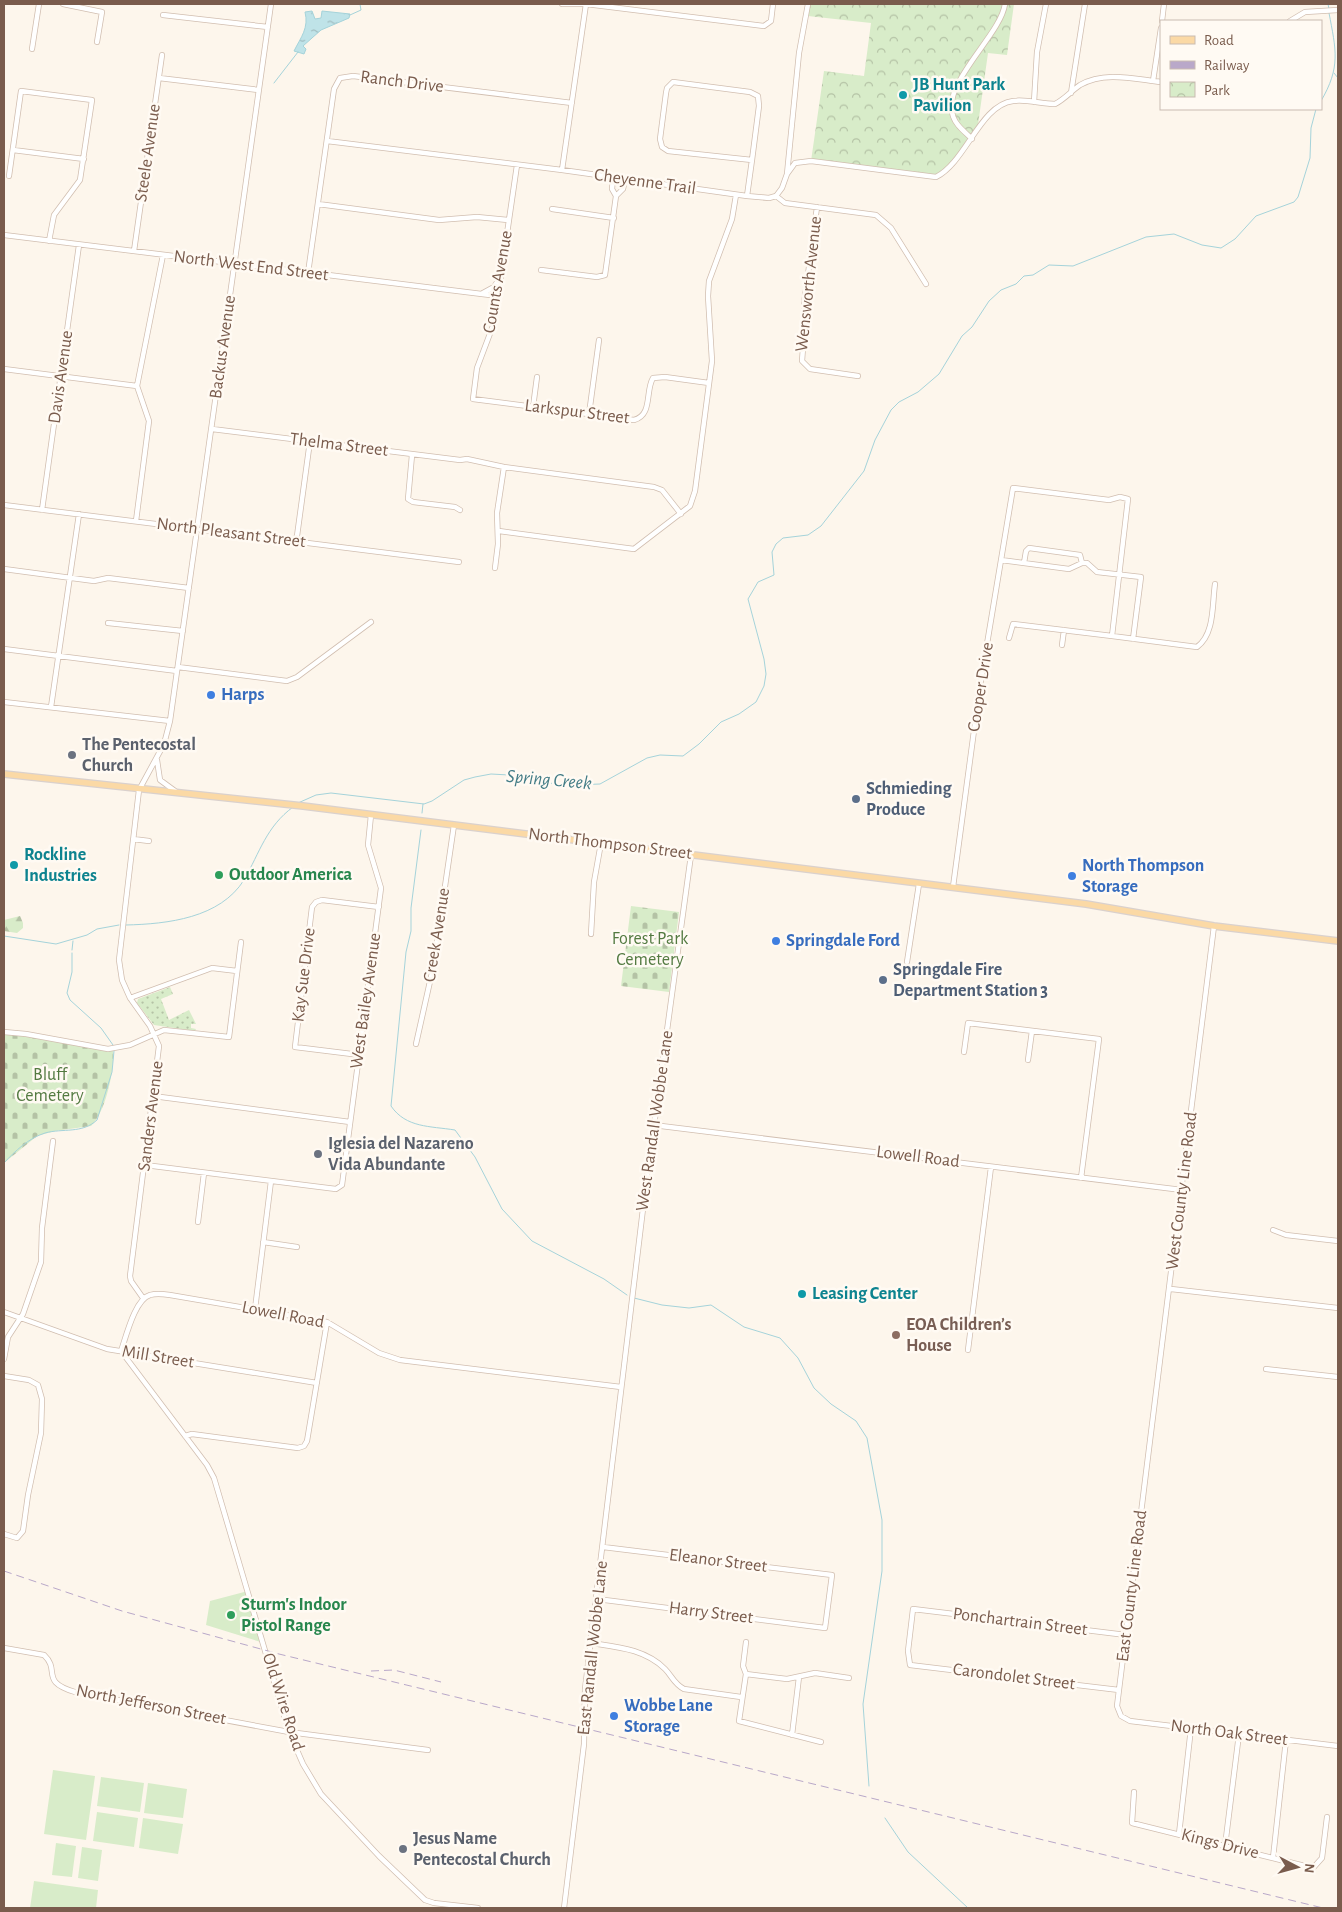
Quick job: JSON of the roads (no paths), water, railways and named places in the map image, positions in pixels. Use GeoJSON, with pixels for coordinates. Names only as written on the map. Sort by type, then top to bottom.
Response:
{"type":"FeatureCollection","features":[{"type":"Feature","properties":{"kind":"main road","name":"North Thompson Street"},"geometry":{"type":"LineString","coordinates":[[4,774],[139,790],[278,803],[1109,906],[1214,926],[1338,941]]}},
{"type":"Feature","properties":{"kind":"street"},"geometry":{"type":"LineString","coordinates":[[32,49],[39,4]]}},
{"type":"Feature","properties":{"kind":"street"},"geometry":{"type":"LineString","coordinates":[[63,4],[102,12],[97,42]]}},
{"type":"Feature","properties":{"kind":"street","name":"Backus Avenue"},"geometry":{"type":"LineString","coordinates":[[139,790],[164,744],[170,721],[271,4]]}},
{"type":"Feature","properties":{"kind":"street"},"geometry":{"type":"LineString","coordinates":[[562,4],[586,4],[764,26],[771,20],[773,4]]}},
{"type":"Feature","properties":{"kind":"street"},"geometry":{"type":"LineString","coordinates":[[562,170],[586,4]]}},
{"type":"Feature","properties":{"kind":"street"},"geometry":{"type":"LineString","coordinates":[[776,196],[782,188],[787,174],[799,53],[808,4]]}},
{"type":"Feature","properties":{"kind":"street"},"geometry":{"type":"LineString","coordinates":[[972,139],[956,124],[952,99],[960,79],[999,22],[1005,4]]}},
{"type":"Feature","properties":{"kind":"street"},"geometry":{"type":"LineString","coordinates":[[1034,102],[1037,52],[1046,4]]}},
{"type":"Feature","properties":{"kind":"street"},"geometry":{"type":"LineString","coordinates":[[1071,93],[1085,4]]}},
{"type":"Feature","properties":{"kind":"street"},"geometry":{"type":"LineString","coordinates":[[1162,20],[1164,4]]}},
{"type":"Feature","properties":{"kind":"street"},"geometry":{"type":"LineString","coordinates":[[1292,20],[1305,12],[1338,10]]}},
{"type":"Feature","properties":{"kind":"street"},"geometry":{"type":"LineString","coordinates":[[163,15],[268,27]]}},
{"type":"Feature","properties":{"kind":"street"},"geometry":{"type":"LineString","coordinates":[[1153,81],[1160,35]]}},
{"type":"Feature","properties":{"kind":"street","name":"Steele Avenue"},"geometry":{"type":"LineString","coordinates":[[134,251],[162,55]]}},
{"type":"Feature","properties":{"kind":"street","name":"Ranch Drive"},"geometry":{"type":"LineString","coordinates":[[308,273],[334,88],[340,78],[346,76],[572,103]]}},
{"type":"Feature","properties":{"kind":"street"},"geometry":{"type":"LineString","coordinates":[[787,174],[795,163],[808,161],[872,167],[936,177],[952,166],[991,113],[1003,104],[1012,101],[1055,104],[1089,81],[1101,78],[1122,77],[1160,82]]}},
{"type":"Feature","properties":{"kind":"street"},"geometry":{"type":"LineString","coordinates":[[159,78],[259,90]]}},
{"type":"Feature","properties":{"kind":"street"},"geometry":{"type":"LineString","coordinates":[[746,196],[752,160],[759,106],[758,96],[750,92],[678,82],[670,85],[666,93],[660,139],[662,147],[668,151],[752,160]]}},
{"type":"Feature","properties":{"kind":"street"},"geometry":{"type":"LineString","coordinates":[[9,176],[21,91],[92,100],[80,180],[54,215],[49,241]]}},
{"type":"Feature","properties":{"kind":"street","name":"Cheyenne Trail"},"geometry":{"type":"LineString","coordinates":[[327,142],[517,164],[736,195],[769,198],[776,196],[785,203],[869,213],[883,220],[894,233],[926,284]]}},
{"type":"Feature","properties":{"kind":"street"},"geometry":{"type":"LineString","coordinates":[[13,150],[84,159]]}},
{"type":"Feature","properties":{"kind":"street","name":"Counts Avenue"},"geometry":{"type":"LineString","coordinates":[[473,399],[477,368],[493,327],[517,164]]}},
{"type":"Feature","properties":{"kind":"street"},"geometry":{"type":"LineString","coordinates":[[541,270],[602,277],[606,273],[616,196],[612,189],[613,178]]}},
{"type":"Feature","properties":{"kind":"street"},"geometry":{"type":"LineString","coordinates":[[616,196],[623,189],[625,180]]}},
{"type":"Feature","properties":{"kind":"street"},"geometry":{"type":"LineString","coordinates":[[499,531],[634,549],[681,514],[693,501],[712,356],[708,287],[710,274],[732,219],[736,195]]}},
{"type":"Feature","properties":{"kind":"street"},"geometry":{"type":"LineString","coordinates":[[318,204],[439,220],[477,217],[508,220]]}},
{"type":"Feature","properties":{"kind":"street","name":"Wensworth Avenue"},"geometry":{"type":"LineString","coordinates":[[817,207],[804,304],[806,322],[802,361],[810,369],[858,376]]}},
{"type":"Feature","properties":{"kind":"street"},"geometry":{"type":"LineString","coordinates":[[552,209],[614,218]]}},
{"type":"Feature","properties":{"kind":"street","name":"North West End Street"},"geometry":{"type":"LineString","coordinates":[[4,235],[498,296]]}},
{"type":"Feature","properties":{"kind":"street","name":"Davis Avenue"},"geometry":{"type":"LineString","coordinates":[[42,510],[80,245]]}},
{"type":"Feature","properties":{"kind":"street"},"geometry":{"type":"LineString","coordinates":[[136,521],[149,421],[137,386],[163,255]]}},
{"type":"Feature","properties":{"kind":"street"},"geometry":{"type":"LineString","coordinates":[[479,294],[494,287],[501,273]]}},
{"type":"Feature","properties":{"kind":"street"},"geometry":{"type":"LineString","coordinates":[[589,414],[599,340]]}},
{"type":"Feature","properties":{"kind":"street"},"geometry":{"type":"LineString","coordinates":[[4,369],[137,386]]}},
{"type":"Feature","properties":{"kind":"street","name":"Larkspur Street"},"geometry":{"type":"LineString","coordinates":[[473,399],[630,420],[639,419],[646,412],[651,380],[661,376],[709,383]]}},
{"type":"Feature","properties":{"kind":"street"},"geometry":{"type":"LineString","coordinates":[[533,407],[537,377]]}},
{"type":"Feature","properties":{"kind":"street","name":"Thelma Street"},"geometry":{"type":"LineString","coordinates":[[212,429],[412,455],[460,460],[467,459],[504,468],[654,487],[662,490],[681,514]]}},
{"type":"Feature","properties":{"kind":"street"},"geometry":{"type":"LineString","coordinates":[[294,541],[297,536],[310,441]]}},
{"type":"Feature","properties":{"kind":"street"},"geometry":{"type":"LineString","coordinates":[[412,455],[408,499],[413,502],[455,507],[460,510]]}},
{"type":"Feature","properties":{"kind":"street"},"geometry":{"type":"LineString","coordinates":[[495,568],[499,531],[497,513],[504,468]]}},
{"type":"Feature","properties":{"kind":"street","name":"Cooper Drive"},"geometry":{"type":"LineString","coordinates":[[953,887],[980,686],[1013,488],[1109,500],[1120,497],[1128,499],[1119,574]]}},
{"type":"Feature","properties":{"kind":"street","name":"North Pleasant Street"},"geometry":{"type":"LineString","coordinates":[[4,505],[458,562]]}},
{"type":"Feature","properties":{"kind":"street"},"geometry":{"type":"LineString","coordinates":[[51,707],[79,514]]}},
{"type":"Feature","properties":{"kind":"street"},"geometry":{"type":"LineString","coordinates":[[1024,563],[1026,551],[1029,548],[1080,555],[1082,563]]}},
{"type":"Feature","properties":{"kind":"street"},"geometry":{"type":"LineString","coordinates":[[1001,560],[1069,569],[1082,563],[1091,566],[1097,572],[1141,577],[1133,639]]}},
{"type":"Feature","properties":{"kind":"street"},"geometry":{"type":"LineString","coordinates":[[4,569],[94,581],[108,578],[189,588]]}},
{"type":"Feature","properties":{"kind":"street"},"geometry":{"type":"LineString","coordinates":[[1112,636],[1119,574]]}},
{"type":"Feature","properties":{"kind":"street"},"geometry":{"type":"LineString","coordinates":[[1010,638],[1013,624],[1197,647],[1203,643],[1209,630],[1215,584]]}},
{"type":"Feature","properties":{"kind":"street"},"geometry":{"type":"LineString","coordinates":[[4,649],[287,681],[298,677],[371,622]]}},
{"type":"Feature","properties":{"kind":"street"},"geometry":{"type":"LineString","coordinates":[[108,623],[183,631]]}},
{"type":"Feature","properties":{"kind":"street"},"geometry":{"type":"LineString","coordinates":[[1062,644],[1064,630]]}},
{"type":"Feature","properties":{"kind":"street"},"geometry":{"type":"LineString","coordinates":[[4,702],[170,721]]}},
{"type":"Feature","properties":{"kind":"street"},"geometry":{"type":"LineString","coordinates":[[156,759],[160,780],[163,784],[181,794]]}},
{"type":"Feature","properties":{"kind":"street"},"geometry":{"type":"LineString","coordinates":[[139,790],[119,960],[122,980],[130,998],[156,1034]]}},
{"type":"Feature","properties":{"kind":"street","name":"West Bailey Avenue"},"geometry":{"type":"LineString","coordinates":[[271,1181],[340,1188],[342,1185],[379,908],[380,881],[368,845],[371,815]]}},
{"type":"Feature","properties":{"kind":"street","name":"Creek Avenue"},"geometry":{"type":"LineString","coordinates":[[416,1044],[433,966],[454,825]]}},
{"type":"Feature","properties":{"kind":"street"},"geometry":{"type":"LineString","coordinates":[[133,839],[148,840]]}},
{"type":"Feature","properties":{"kind":"street"},"geometry":{"type":"LineString","coordinates":[[591,934],[594,882],[601,843]]}},
{"type":"Feature","properties":{"kind":"street","name":"West Randall Wobbe Lane"},"geometry":{"type":"LineString","coordinates":[[621,1387],[653,1125],[691,854]]}},
{"type":"Feature","properties":{"kind":"street"},"geometry":{"type":"LineString","coordinates":[[907,962],[920,884]]}},
{"type":"Feature","properties":{"kind":"street","name":"Kay Sue Drive"},"geometry":{"type":"LineString","coordinates":[[360,1055],[295,1048],[312,908],[316,902],[322,900],[379,908]]}},
{"type":"Feature","properties":{"kind":"street","name":"West County Line Road"},"geometry":{"type":"LineString","coordinates":[[1149,1456],[1214,926]]}},
{"type":"Feature","properties":{"kind":"street"},"geometry":{"type":"LineString","coordinates":[[4,1032],[26,1034],[108,1049],[130,1045],[164,1030],[229,1037],[241,942]]}},
{"type":"Feature","properties":{"kind":"street"},"geometry":{"type":"LineString","coordinates":[[130,998],[212,968],[237,971]]}},
{"type":"Feature","properties":{"kind":"street"},"geometry":{"type":"LineString","coordinates":[[964,1052],[968,1023],[1099,1039],[1081,1178]]}},
{"type":"Feature","properties":{"kind":"street"},"geometry":{"type":"LineString","coordinates":[[1028,1060],[1032,1031]]}},
{"type":"Feature","properties":{"kind":"street","name":"Sanders Avenue"},"geometry":{"type":"LineString","coordinates":[[143,1298],[131,1281],[130,1276],[159,1054],[156,1034]]}},
{"type":"Feature","properties":{"kind":"street"},"geometry":{"type":"LineString","coordinates":[[153,1096],[350,1122]]}},
{"type":"Feature","properties":{"kind":"street","name":"Lowell Road"},"geometry":{"type":"LineString","coordinates":[[653,1125],[1182,1190]]}},
{"type":"Feature","properties":{"kind":"street"},"geometry":{"type":"LineString","coordinates":[[4,1358],[8,1336],[20,1318],[41,1262],[42,1228],[53,1141]]}},
{"type":"Feature","properties":{"kind":"street"},"geometry":{"type":"LineString","coordinates":[[144,1165],[271,1181],[255,1308]]}},
{"type":"Feature","properties":{"kind":"street"},"geometry":{"type":"LineString","coordinates":[[968,1350],[991,1167]]}},
{"type":"Feature","properties":{"kind":"street"},"geometry":{"type":"LineString","coordinates":[[198,1222],[204,1173]]}},
{"type":"Feature","properties":{"kind":"street"},"geometry":{"type":"LineString","coordinates":[[1273,1230],[1286,1235],[1338,1241]]}},
{"type":"Feature","properties":{"kind":"street"},"geometry":{"type":"LineString","coordinates":[[263,1242],[296,1247]]}},
{"type":"Feature","properties":{"kind":"street"},"geometry":{"type":"LineString","coordinates":[[1171,1288],[1338,1308]]}},
{"type":"Feature","properties":{"kind":"street","name":"Lowell Road"},"geometry":{"type":"LineString","coordinates":[[143,1298],[150,1295],[170,1295],[255,1308],[327,1322],[379,1353],[400,1360],[621,1387]]}},
{"type":"Feature","properties":{"kind":"street"},"geometry":{"type":"LineString","coordinates":[[121,1351],[138,1305],[143,1298]]}},
{"type":"Feature","properties":{"kind":"street","name":"Mill Street"},"geometry":{"type":"LineString","coordinates":[[4,1312],[106,1348],[317,1383]]}},
{"type":"Feature","properties":{"kind":"street"},"geometry":{"type":"LineString","coordinates":[[185,1436],[192,1434],[298,1448],[304,1446],[307,1441],[327,1322]]}},
{"type":"Feature","properties":{"kind":"street","name":"Old Wire Road"},"geometry":{"type":"LineString","coordinates":[[121,1351],[214,1478],[289,1732],[303,1764],[321,1794],[411,1887],[426,1900],[434,1903],[478,1908]]}},
{"type":"Feature","properties":{"kind":"street"},"geometry":{"type":"LineString","coordinates":[[1266,1369],[1338,1377]]}},
{"type":"Feature","properties":{"kind":"street"},"geometry":{"type":"LineString","coordinates":[[4,1376],[29,1380],[38,1384],[42,1423],[23,1531],[19,1537],[4,1534]]}},
{"type":"Feature","properties":{"kind":"street","name":"East Randall Wobbe Lane"},"geometry":{"type":"LineString","coordinates":[[564,1908],[584,1744],[585,1689],[621,1387]]}},
{"type":"Feature","properties":{"kind":"street","name":"East County Line Road"},"geometry":{"type":"LineString","coordinates":[[1121,1716],[1117,1706],[1149,1456]]}},
{"type":"Feature","properties":{"kind":"street","name":"Eleanor Street"},"geometry":{"type":"LineString","coordinates":[[603,1547],[832,1575],[825,1628]]}},
{"type":"Feature","properties":{"kind":"street","name":"Harry Street"},"geometry":{"type":"LineString","coordinates":[[597,1599],[825,1628]]}},
{"type":"Feature","properties":{"kind":"street","name":"Ponchartrain Street"},"geometry":{"type":"LineString","coordinates":[[910,1664],[908,1651],[913,1608],[1126,1635]]}},
{"type":"Feature","properties":{"kind":"street"},"geometry":{"type":"LineString","coordinates":[[746,1642],[743,1666],[746,1674],[741,1697],[740,1722],[821,1742]]}},
{"type":"Feature","properties":{"kind":"street"},"geometry":{"type":"LineString","coordinates":[[591,1643],[631,1650],[652,1658],[666,1670],[677,1686],[684,1689],[741,1697]]}},
{"type":"Feature","properties":{"kind":"street","name":"North Jefferson Street"},"geometry":{"type":"LineString","coordinates":[[4,1648],[44,1655],[57,1685],[75,1692],[289,1732]]}},
{"type":"Feature","properties":{"kind":"street","name":"Carondolet Street"},"geometry":{"type":"LineString","coordinates":[[910,1664],[1119,1690]]}},
{"type":"Feature","properties":{"kind":"street"},"geometry":{"type":"LineString","coordinates":[[746,1674],[787,1679],[821,1673],[849,1678]]}},
{"type":"Feature","properties":{"kind":"street"},"geometry":{"type":"LineString","coordinates":[[792,1735],[799,1677]]}},
{"type":"Feature","properties":{"kind":"street","name":"North Oak Street"},"geometry":{"type":"LineString","coordinates":[[1121,1716],[1130,1721],[1338,1746]]}},
{"type":"Feature","properties":{"kind":"street"},"geometry":{"type":"LineString","coordinates":[[1179,1834],[1191,1728]]}},
{"type":"Feature","properties":{"kind":"street"},"geometry":{"type":"LineString","coordinates":[[289,1732],[428,1750]]}},
{"type":"Feature","properties":{"kind":"street"},"geometry":{"type":"LineString","coordinates":[[1225,1846],[1239,1734]]}},
{"type":"Feature","properties":{"kind":"street"},"geometry":{"type":"LineString","coordinates":[[1273,1858],[1286,1740]]}},
{"type":"Feature","properties":{"kind":"street","name":"Kings Drive"},"geometry":{"type":"LineString","coordinates":[[1134,1792],[1132,1823],[1313,1868],[1322,1858],[1327,1817]]}},
{"type":"Feature","properties":{"kind":"water"},"geometry":{"type":"Polygon","coordinates":[[[312,11],[315,19],[321,18],[322,11],[350,14],[349,18],[321,30],[303,46],[306,49],[304,54],[294,51],[305,28],[305,12],[312,11]]]}},
{"type":"Feature","properties":{"kind":"waterway"},"geometry":{"type":"LineString","coordinates":[[350,15],[361,10],[360,4]]}},
{"type":"Feature","properties":{"kind":"waterway","name":"Spring Creek"},"geometry":{"type":"LineString","coordinates":[[1328,4],[1329,9]]}},
{"type":"Feature","properties":{"kind":"waterway","name":"Spring Creek"},"geometry":{"type":"LineString","coordinates":[[1322,99],[1332,78],[1335,58],[1334,38],[1329,13]]}},
{"type":"Feature","properties":{"kind":"waterway"},"geometry":{"type":"LineString","coordinates":[[274,83],[298,52]]}},
{"type":"Feature","properties":{"kind":"waterway","name":"Spring Creek"},"geometry":{"type":"LineString","coordinates":[[1334,73],[1338,78]]}},
{"type":"Feature","properties":{"kind":"waterway","name":"Spring Creek"},"geometry":{"type":"LineString","coordinates":[[298,803],[316,795],[331,793],[424,804],[432,801],[464,780],[491,774],[509,775],[536,782],[573,785],[600,784],[647,758],[660,755],[683,756],[699,744],[721,722],[739,714],[756,702],[764,686],[766,674],[764,659],[748,599],[758,582],[774,575],[772,552],[776,544],[783,538],[808,535],[821,526],[864,471],[875,440],[891,410],[899,402],[918,392],[939,374],[962,336],[972,327],[989,301],[1001,290],[1016,284],[1024,276],[1033,275],[1049,265],[1073,266],[1146,237],[1174,234],[1202,245],[1221,248],[1235,239],[1256,216],[1294,202],[1298,197],[1310,158],[1311,128],[1316,110]]}},
{"type":"Feature","properties":{"kind":"waterway"},"geometry":{"type":"LineString","coordinates":[[422,813],[423,804]]}},
{"type":"Feature","properties":{"kind":"waterway","name":"Spring Creek"},"geometry":{"type":"LineString","coordinates":[[126,925],[175,920],[207,911],[221,903],[234,893],[244,880],[264,841],[276,823],[293,807]]}},
{"type":"Feature","properties":{"kind":"waterway"},"geometry":{"type":"LineString","coordinates":[[421,830],[411,908],[411,931],[406,952],[391,1106],[397,1113],[411,1122],[419,1125],[455,1130],[475,1157],[502,1209],[532,1241],[604,1279],[627,1295]]}},
{"type":"Feature","properties":{"kind":"waterway","name":"Spring Creek"},"geometry":{"type":"LineString","coordinates":[[4,936],[56,944],[87,935],[97,929],[119,925]]}},
{"type":"Feature","properties":{"kind":"waterway"},"geometry":{"type":"LineString","coordinates":[[72,950],[73,941]]}},
{"type":"Feature","properties":{"kind":"waterway"},"geometry":{"type":"LineString","coordinates":[[72,953],[72,972],[67,993],[70,1000],[101,1028],[113,1045]]}},
{"type":"Feature","properties":{"kind":"waterway"},"geometry":{"type":"LineString","coordinates":[[4,1163],[23,1145],[39,1135],[79,1129],[97,1120],[112,1072],[114,1051]]}},
{"type":"Feature","properties":{"kind":"waterway"},"geometry":{"type":"LineString","coordinates":[[634,1298],[662,1305],[689,1308],[711,1305],[744,1327],[780,1338],[798,1358],[814,1388],[831,1404],[856,1421],[867,1438],[882,1520],[882,1571],[863,1704],[869,1786]]}},
{"type":"Feature","properties":{"kind":"waterway"},"geometry":{"type":"LineString","coordinates":[[885,1818],[908,1852],[968,1908]]}},
{"type":"Feature","properties":{"kind":"railway"},"geometry":{"type":"LineString","coordinates":[[4,1571],[122,1611],[279,1654],[1323,1908]]}},
{"type":"Feature","properties":{"kind":"railway"},"geometry":{"type":"LineString","coordinates":[[371,1671],[394,1670],[441,1682]]}},
{"type":"Feature","properties":{"kind":"place","name":"JB Hunt Park Pavilion"},"geometry":{"type":"Point","coordinates":[903,95]}},
{"type":"Feature","properties":{"kind":"place","name":"Harps"},"geometry":{"type":"Point","coordinates":[211,695]}},
{"type":"Feature","properties":{"kind":"place","name":"The Pentecostal Church"},"geometry":{"type":"Point","coordinates":[72,755]}},
{"type":"Feature","properties":{"kind":"place","name":"Schmieding Produce"},"geometry":{"type":"Point","coordinates":[856,799]}},
{"type":"Feature","properties":{"kind":"place","name":"Rockline Industries"},"geometry":{"type":"Point","coordinates":[14,865]}},
{"type":"Feature","properties":{"kind":"place","name":"Outdoor America"},"geometry":{"type":"Point","coordinates":[219,875]}},
{"type":"Feature","properties":{"kind":"place","name":"North Thompson Storage"},"geometry":{"type":"Point","coordinates":[1072,876]}},
{"type":"Feature","properties":{"kind":"place","name":"Springdale Ford"},"geometry":{"type":"Point","coordinates":[776,941]}},
{"type":"Feature","properties":{"kind":"place","name":"Springdale Fire Department Station 3"},"geometry":{"type":"Point","coordinates":[883,980]}},
{"type":"Feature","properties":{"kind":"place","name":"Iglesia del Nazareno Vida Abundante"},"geometry":{"type":"Point","coordinates":[318,1154]}},
{"type":"Feature","properties":{"kind":"place","name":"Leasing Center"},"geometry":{"type":"Point","coordinates":[802,1294]}},
{"type":"Feature","properties":{"kind":"place","name":"EOA Children’s House"},"geometry":{"type":"Point","coordinates":[896,1335]}},
{"type":"Feature","properties":{"kind":"place","name":"Sturm's Indoor Pistol Range"},"geometry":{"type":"Point","coordinates":[231,1615]}},
{"type":"Feature","properties":{"kind":"place","name":"Wobbe Lane Storage"},"geometry":{"type":"Point","coordinates":[614,1716]}},
{"type":"Feature","properties":{"kind":"place","name":"Jesus Name Pentecostal Church"},"geometry":{"type":"Point","coordinates":[403,1849]}},
{"type":"Feature","properties":{"kind":"park label","name":"Forest Park Cemetery"},"geometry":{"type":"Point","coordinates":[650,950]}},
{"type":"Feature","properties":{"kind":"park label","name":"Bluff Cemetery"},"geometry":{"type":"Point","coordinates":[50,1085]}}]}
